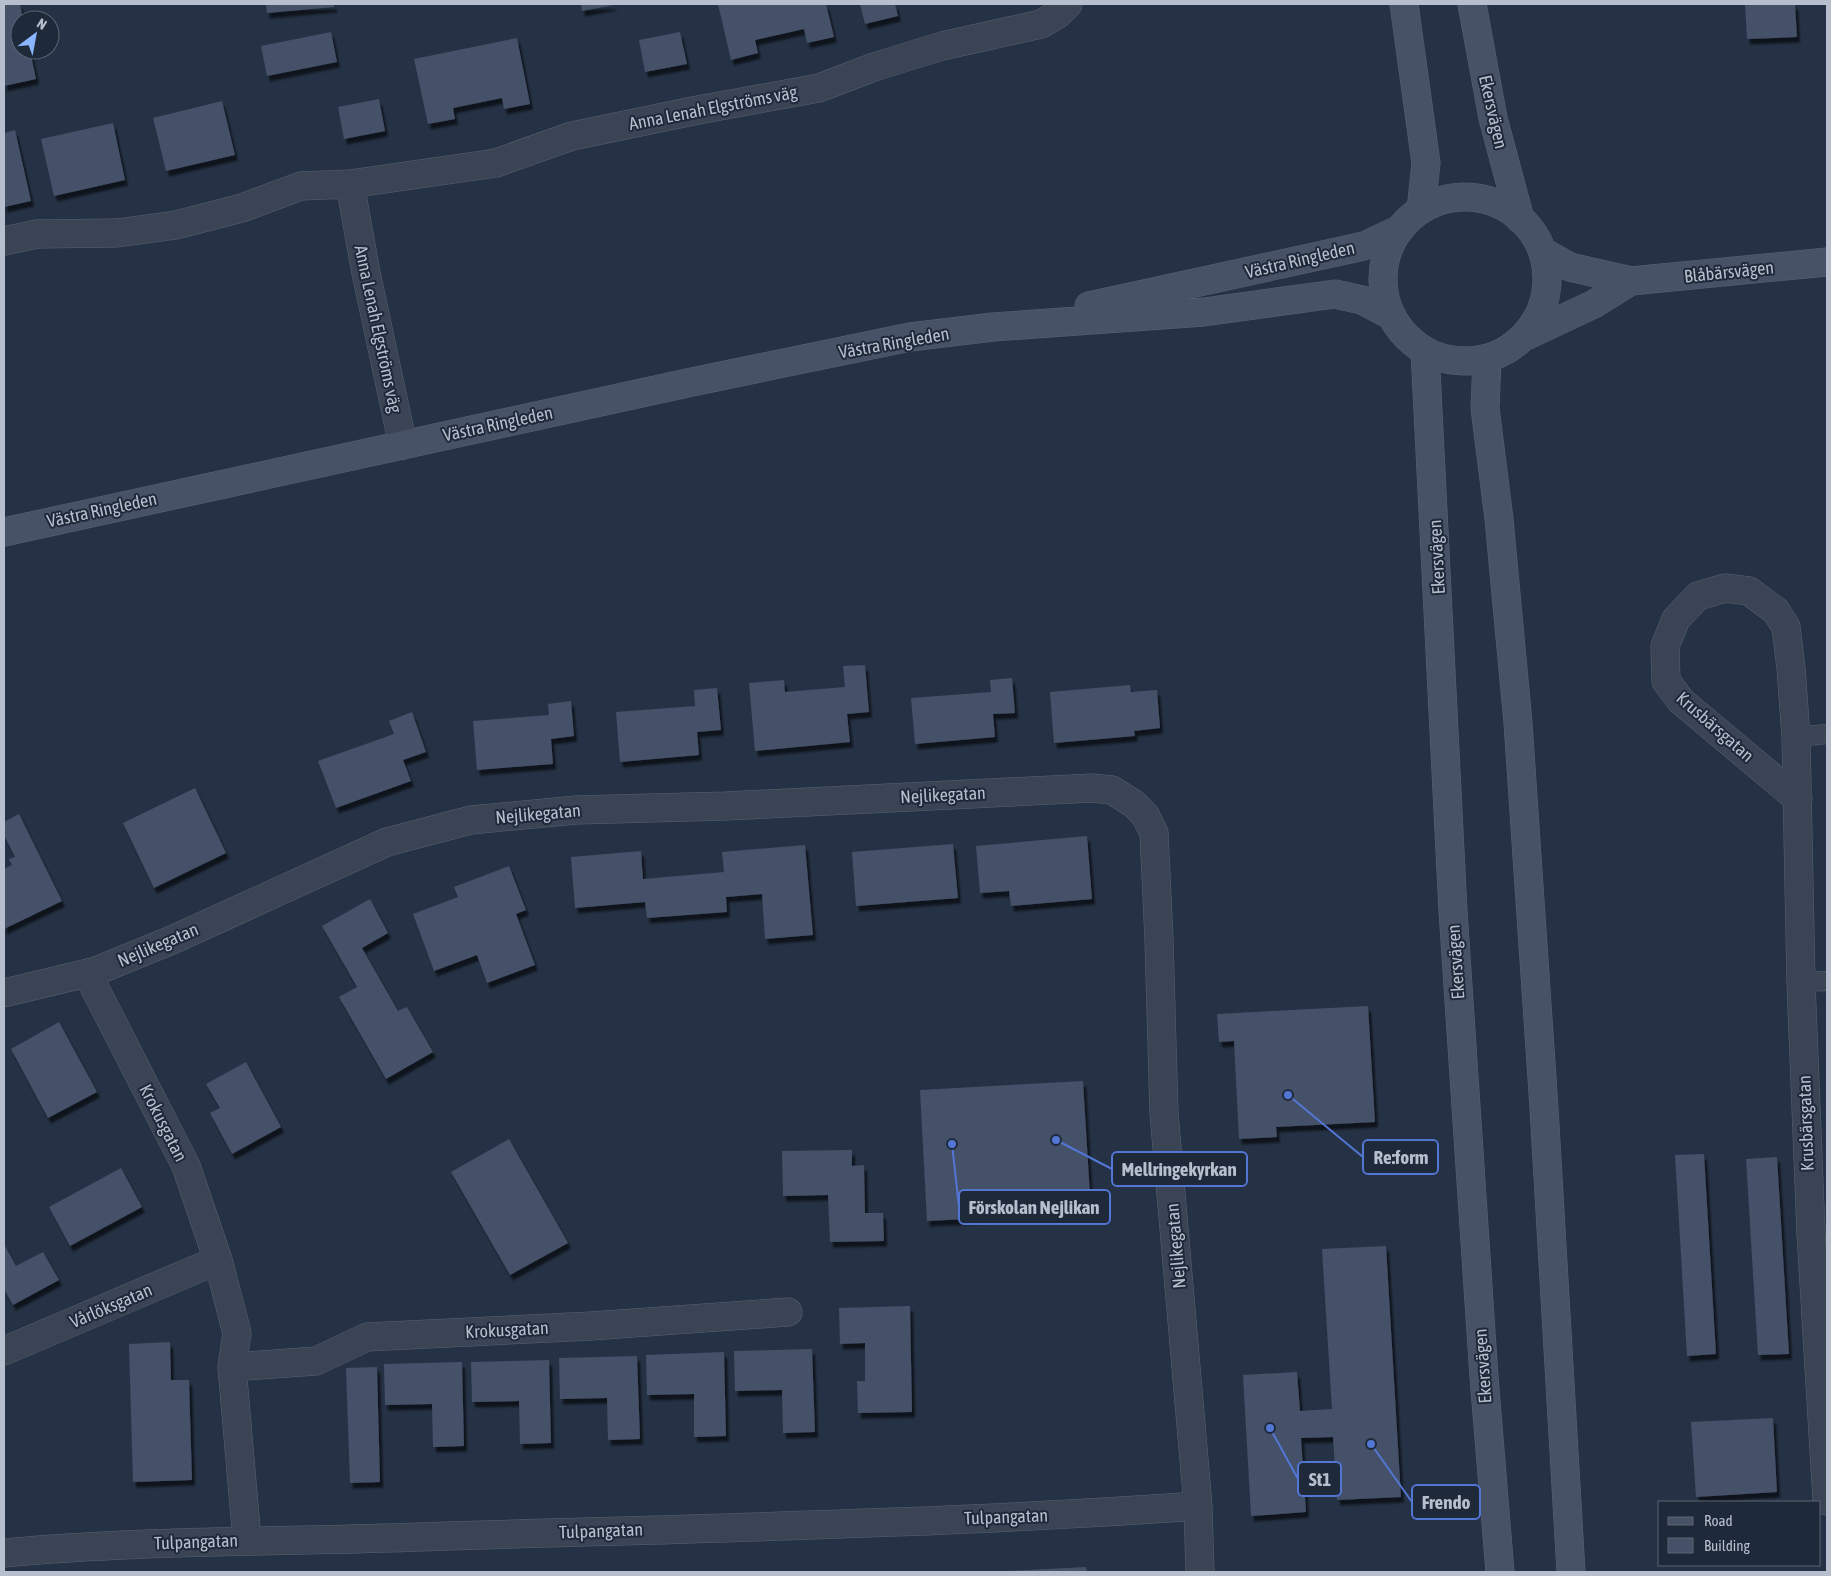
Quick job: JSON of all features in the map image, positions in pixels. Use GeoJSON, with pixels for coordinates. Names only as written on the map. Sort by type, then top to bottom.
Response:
{"type":"FeatureCollection","features":[{"type":"Feature","properties":{"kind":"main road"},"geometry":{"type":"LineString","coordinates":[[1404,4],[1426,163],[1420,210]]}},
{"type":"Feature","properties":{"kind":"main road","name":"Ekersvägen"},"geometry":{"type":"LineString","coordinates":[[1472,4],[1494,118],[1520,219]]}},
{"type":"Feature","properties":{"kind":"main road"},"geometry":{"type":"LineString","coordinates":[[1462,196],[1486,198],[1507,208],[1520,219],[1538,239],[1548,273],[1546,295],[1539,316],[1524,337],[1507,351],[1487,360],[1463,361],[1438,358],[1415,345],[1398,328],[1386,303],[1382,280],[1387,254],[1400,229],[1420,210],[1437,202],[1462,196]]}},
{"type":"Feature","properties":{"kind":"main road","name":"Västra Ringleden"},"geometry":{"type":"LineString","coordinates":[[993,327],[1364,246],[1400,229]]}},
{"type":"Feature","properties":{"kind":"main road","name":"Blåbärsvägen"},"geometry":{"type":"LineString","coordinates":[[1543,252],[1570,267],[1632,281],[1827,262]]}},
{"type":"Feature","properties":{"kind":"main road","name":"Blåbärsvägen"},"geometry":{"type":"LineString","coordinates":[[1524,337],[1594,304],[1632,281]]}},
{"type":"Feature","properties":{"kind":"main road","name":"Västra Ringleden"},"geometry":{"type":"LineString","coordinates":[[4,532],[692,382],[910,337],[993,327],[1204,312],[1335,294],[1362,300],[1392,316]]}},
{"type":"Feature","properties":{"kind":"main road","name":"Ekersvägen"},"geometry":{"type":"LineString","coordinates":[[1426,351],[1453,911],[1485,1386],[1500,1572]]}},
{"type":"Feature","properties":{"kind":"main road"},"geometry":{"type":"LineString","coordinates":[[1487,360],[1485,408],[1499,519],[1518,723],[1545,1127],[1571,1572]]}},
{"type":"Feature","properties":{"kind":"street","name":"Anna Lenah Elgströms väg"},"geometry":{"type":"LineString","coordinates":[[4,241],[37,234],[117,233],[176,225],[242,208],[301,186],[350,184],[496,162],[572,136],[819,88],[874,67],[942,46],[1041,24],[1058,14],[1068,4]]}},
{"type":"Feature","properties":{"kind":"street","name":"Anna Lenah Elgströms väg"},"geometry":{"type":"LineString","coordinates":[[350,184],[366,273],[403,445]]}},
{"type":"Feature","properties":{"kind":"street","name":"Krusbärsgatan"},"geometry":{"type":"LineString","coordinates":[[1798,799],[1681,701],[1666,681],[1665,646],[1676,619],[1698,596],[1725,588],[1749,591],[1776,611],[1786,627],[1791,668],[1798,799],[1814,981],[1827,1501]]}},
{"type":"Feature","properties":{"kind":"street","name":"Nejlikegatan"},"geometry":{"type":"LineString","coordinates":[[4,992],[96,971],[172,940],[387,842],[471,820],[576,810],[726,806],[1092,788],[1112,790],[1134,804],[1144,815],[1154,833],[1160,940],[1164,1113],[1198,1506],[1200,1572]]}},
{"type":"Feature","properties":{"kind":"street","name":"Krokusgatan"},"geometry":{"type":"LineString","coordinates":[[87,973],[186,1166],[218,1260],[237,1333],[232,1367],[247,1540]]}},
{"type":"Feature","properties":{"kind":"street","name":"Vårlöksgatan"},"geometry":{"type":"LineString","coordinates":[[4,1351],[218,1260]]}},
{"type":"Feature","properties":{"kind":"street","name":"Krokusgatan"},"geometry":{"type":"LineString","coordinates":[[232,1367],[316,1361],[367,1337],[591,1326],[788,1312]]}},
{"type":"Feature","properties":{"kind":"street","name":"Tulpangatan"},"geometry":{"type":"LineString","coordinates":[[4,1554],[147,1544],[851,1523],[1110,1512],[1198,1506]]}},
{"type":"Feature","properties":{"kind":"lane"},"geometry":{"type":"LineString","coordinates":[[1796,737],[1827,734]]}},
{"type":"Feature","properties":{"kind":"building"},"geometry":{"type":"Polygon","coordinates":[[[4,4],[20,4],[21,10],[10,10],[10,60],[32,60],[36,79],[4,86],[4,4]]]}},
{"type":"Feature","properties":{"kind":"building"},"geometry":{"type":"Polygon","coordinates":[[[266,4],[334,4],[334,7],[267,13],[266,4]]]}},
{"type":"Feature","properties":{"kind":"building"},"geometry":{"type":"Polygon","coordinates":[[[581,4],[613,4],[614,5],[582,11],[581,4]]]}},
{"type":"Feature","properties":{"kind":"building"},"geometry":{"type":"Polygon","coordinates":[[[718,4],[826,4],[834,37],[807,43],[804,29],[755,40],[758,53],[731,60],[718,4]]]}},
{"type":"Feature","properties":{"kind":"building"},"geometry":{"type":"Polygon","coordinates":[[[860,4],[895,4],[898,16],[865,24],[860,4]]]}},
{"type":"Feature","properties":{"kind":"building"},"geometry":{"type":"Polygon","coordinates":[[[1745,4],[1795,4],[1797,37],[1747,39],[1745,4]]]}},
{"type":"Feature","properties":{"kind":"building"},"geometry":{"type":"Polygon","coordinates":[[[331,32],[337,62],[267,76],[261,46],[331,32]]]}},
{"type":"Feature","properties":{"kind":"building"},"geometry":{"type":"Polygon","coordinates":[[[680,32],[687,64],[645,72],[639,40],[680,32]]]}},
{"type":"Feature","properties":{"kind":"building"},"geometry":{"type":"Polygon","coordinates":[[[517,38],[530,104],[504,109],[502,98],[453,108],[455,119],[428,124],[414,59],[517,38]]]}},
{"type":"Feature","properties":{"kind":"building"},"geometry":{"type":"Polygon","coordinates":[[[379,99],[385,131],[344,139],[338,107],[379,99]]]}},
{"type":"Feature","properties":{"kind":"building"},"geometry":{"type":"Polygon","coordinates":[[[222,101],[235,155],[166,171],[153,118],[222,101]]]}},
{"type":"Feature","properties":{"kind":"building"},"geometry":{"type":"Polygon","coordinates":[[[113,123],[125,180],[54,196],[41,139],[113,123]]]}},
{"type":"Feature","properties":{"kind":"building"},"geometry":{"type":"Polygon","coordinates":[[[15,130],[31,201],[4,207],[4,133],[15,130]]]}},
{"type":"Feature","properties":{"kind":"building"},"geometry":{"type":"Polygon","coordinates":[[[865,665],[869,712],[847,714],[850,742],[755,751],[749,683],[784,680],[785,692],[845,687],[843,666],[865,665]]]}},
{"type":"Feature","properties":{"kind":"building"},"geometry":{"type":"Polygon","coordinates":[[[1012,678],[1015,713],[993,714],[995,737],[915,744],[911,698],[991,692],[990,680],[1012,678]]]}},
{"type":"Feature","properties":{"kind":"building"},"geometry":{"type":"Polygon","coordinates":[[[1130,685],[1131,692],[1157,690],[1160,728],[1134,731],[1135,736],[1054,743],[1050,692],[1130,685]]]}},
{"type":"Feature","properties":{"kind":"building"},"geometry":{"type":"Polygon","coordinates":[[[717,688],[721,730],[697,732],[699,755],[620,762],[616,712],[695,706],[694,690],[717,688]]]}},
{"type":"Feature","properties":{"kind":"building"},"geometry":{"type":"Polygon","coordinates":[[[571,701],[574,736],[551,739],[553,764],[477,770],[473,721],[549,715],[548,704],[571,701]]]}},
{"type":"Feature","properties":{"kind":"building"},"geometry":{"type":"Polygon","coordinates":[[[412,712],[426,752],[403,760],[411,781],[336,808],[318,761],[394,734],[389,721],[412,712]]]}},
{"type":"Feature","properties":{"kind":"building"},"geometry":{"type":"Polygon","coordinates":[[[195,788],[226,853],[154,888],[123,823],[195,788]]]}},
{"type":"Feature","properties":{"kind":"building"},"geometry":{"type":"Polygon","coordinates":[[[19,814],[62,901],[4,929],[4,869],[12,865],[9,859],[15,857],[4,835],[4,822],[19,814]]]}},
{"type":"Feature","properties":{"kind":"building"},"geometry":{"type":"Polygon","coordinates":[[[1087,836],[1092,899],[1011,906],[1009,891],[980,893],[976,846],[1087,836]]]}},
{"type":"Feature","properties":{"kind":"building"},"geometry":{"type":"Polygon","coordinates":[[[953,844],[958,898],[856,906],[852,852],[953,844]]]}},
{"type":"Feature","properties":{"kind":"building"},"geometry":{"type":"Polygon","coordinates":[[[805,845],[813,935],[765,939],[762,894],[726,897],[727,912],[647,918],[645,902],[575,908],[571,857],[641,851],[643,879],[724,872],[722,852],[805,845]]]}},
{"type":"Feature","properties":{"kind":"building"},"geometry":{"type":"Polygon","coordinates":[[[509,866],[526,910],[516,914],[535,965],[487,983],[477,955],[434,971],[413,914],[458,897],[454,887],[509,866]]]}},
{"type":"Feature","properties":{"kind":"building"},"geometry":{"type":"Polygon","coordinates":[[[370,899],[388,933],[362,948],[398,1011],[407,1007],[433,1052],[386,1079],[339,997],[357,987],[322,926],[370,899]]]}},
{"type":"Feature","properties":{"kind":"building"},"geometry":{"type":"Polygon","coordinates":[[[1368,1006],[1375,1122],[1276,1127],[1277,1137],[1239,1139],[1234,1041],[1219,1042],[1217,1014],[1368,1006]]]}},
{"type":"Feature","properties":{"kind":"building"},"geometry":{"type":"Polygon","coordinates":[[[59,1022],[97,1092],[48,1118],[11,1049],[59,1022]]]}},
{"type":"Feature","properties":{"kind":"building"},"geometry":{"type":"Polygon","coordinates":[[[246,1062],[281,1127],[232,1154],[210,1113],[220,1108],[206,1084],[246,1062]]]}},
{"type":"Feature","properties":{"kind":"building"},"geometry":{"type":"Polygon","coordinates":[[[1083,1081],[1090,1195],[1028,1199],[1029,1216],[927,1221],[920,1090],[1083,1081]]]}},
{"type":"Feature","properties":{"kind":"building"},"geometry":{"type":"Polygon","coordinates":[[[509,1139],[568,1243],[510,1275],[451,1172],[509,1139]]]}},
{"type":"Feature","properties":{"kind":"building"},"geometry":{"type":"Polygon","coordinates":[[[852,1150],[852,1166],[864,1165],[865,1213],[883,1213],[884,1241],[830,1242],[828,1195],[783,1196],[782,1151],[852,1150]]]}},
{"type":"Feature","properties":{"kind":"building"},"geometry":{"type":"Polygon","coordinates":[[[1704,1154],[1716,1354],[1687,1356],[1675,1155],[1704,1154]]]}},
{"type":"Feature","properties":{"kind":"building"},"geometry":{"type":"Polygon","coordinates":[[[1777,1157],[1789,1354],[1758,1355],[1746,1159],[1777,1157]]]}},
{"type":"Feature","properties":{"kind":"building"},"geometry":{"type":"Polygon","coordinates":[[[121,1168],[142,1207],[70,1246],[49,1207],[121,1168]]]}},
{"type":"Feature","properties":{"kind":"building"},"geometry":{"type":"Polygon","coordinates":[[[4,1244],[16,1266],[43,1252],[59,1280],[13,1305],[4,1289],[4,1244]]]}},
{"type":"Feature","properties":{"kind":"building"},"geometry":{"type":"Polygon","coordinates":[[[1386,1246],[1401,1497],[1337,1500],[1333,1437],[1301,1438],[1306,1512],[1251,1516],[1243,1375],[1297,1372],[1300,1411],[1332,1409],[1322,1249],[1386,1246]]]}},
{"type":"Feature","properties":{"kind":"building"},"geometry":{"type":"Polygon","coordinates":[[[910,1306],[912,1412],[858,1413],[857,1381],[865,1381],[865,1343],[840,1344],[839,1308],[910,1306]]]}},
{"type":"Feature","properties":{"kind":"building"},"geometry":{"type":"Polygon","coordinates":[[[170,1342],[171,1380],[189,1380],[192,1480],[133,1482],[129,1344],[170,1342]]]}},
{"type":"Feature","properties":{"kind":"building"},"geometry":{"type":"Polygon","coordinates":[[[812,1349],[815,1432],[783,1433],[782,1390],[735,1391],[734,1351],[812,1349]]]}},
{"type":"Feature","properties":{"kind":"building"},"geometry":{"type":"Polygon","coordinates":[[[724,1352],[726,1436],[694,1437],[694,1394],[647,1395],[646,1355],[724,1352]]]}},
{"type":"Feature","properties":{"kind":"building"},"geometry":{"type":"Polygon","coordinates":[[[637,1356],[640,1439],[608,1440],[607,1398],[560,1399],[559,1358],[637,1356]]]}},
{"type":"Feature","properties":{"kind":"building"},"geometry":{"type":"Polygon","coordinates":[[[549,1360],[551,1443],[520,1444],[519,1401],[472,1402],[471,1362],[549,1360]]]}},
{"type":"Feature","properties":{"kind":"building"},"geometry":{"type":"Polygon","coordinates":[[[462,1362],[464,1446],[433,1447],[432,1404],[385,1405],[384,1364],[462,1362]]]}},
{"type":"Feature","properties":{"kind":"building"},"geometry":{"type":"Polygon","coordinates":[[[377,1367],[380,1482],[350,1483],[346,1368],[377,1367]]]}},
{"type":"Feature","properties":{"kind":"building"},"geometry":{"type":"Polygon","coordinates":[[[1773,1418],[1777,1492],[1696,1497],[1691,1422],[1773,1418]]]}},
{"type":"Feature","properties":{"kind":"building"},"geometry":{"type":"Polygon","coordinates":[[[1086,1567],[1087,1572],[1008,1572],[1008,1571],[1086,1567]]]}},
{"type":"Feature","properties":{"kind":"place","name":"Re:form"},"geometry":{"type":"Point","coordinates":[1288,1095]}},
{"type":"Feature","properties":{"kind":"place","name":"Mellringekyrkan"},"geometry":{"type":"Point","coordinates":[1056,1140]}},
{"type":"Feature","properties":{"kind":"place","name":"Förskolan Nejlikan"},"geometry":{"type":"Point","coordinates":[952,1144]}},
{"type":"Feature","properties":{"kind":"place","name":"St1"},"geometry":{"type":"Point","coordinates":[1270,1428]}},
{"type":"Feature","properties":{"kind":"place","name":"Frendo"},"geometry":{"type":"Point","coordinates":[1371,1444]}}]}
